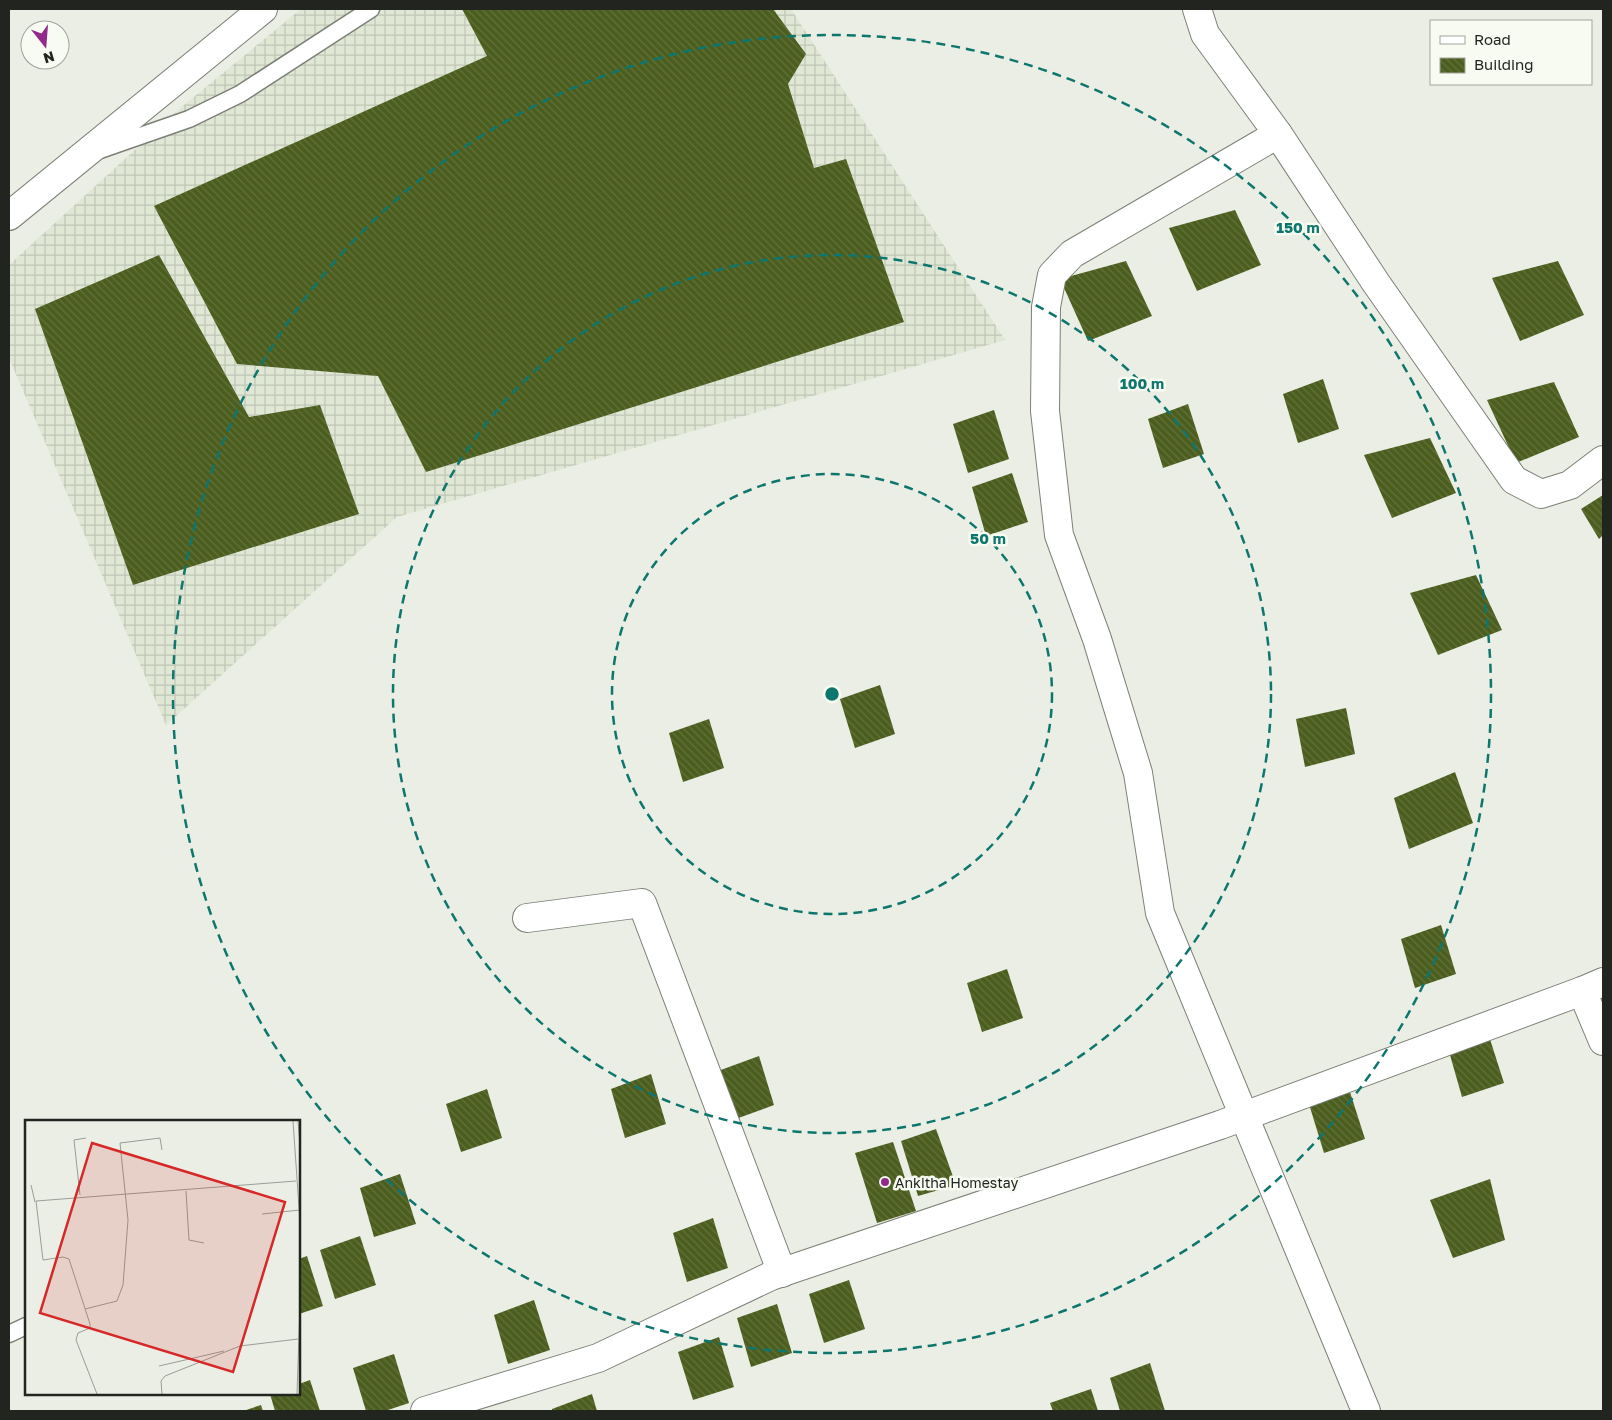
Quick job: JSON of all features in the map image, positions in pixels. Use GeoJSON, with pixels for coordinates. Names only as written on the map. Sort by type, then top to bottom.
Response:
{"type":"FeatureCollection","features":[{"type":"Feature","properties":{"kind":"street"},"geometry":{"type":"LineString","coordinates":[[9,216],[263,9]]}},
{"type":"Feature","properties":{"kind":"street"},"geometry":{"type":"LineString","coordinates":[[1197,9],[1204,34],[1278,134],[1376,282],[1514,480],[1541,494],[1570,485],[1603,460]]}},
{"type":"Feature","properties":{"kind":"street"},"geometry":{"type":"LineString","coordinates":[[1278,134],[1072,254],[1052,275],[1046,307],[1045,411],[1058,536],[1097,639],[1138,773],[1160,913],[1366,1411]]}},
{"type":"Feature","properties":{"kind":"street"},"geometry":{"type":"LineString","coordinates":[[527,918],[642,903],[782,1273]]}},
{"type":"Feature","properties":{"kind":"street"},"geometry":{"type":"LineString","coordinates":[[425,1411],[598,1358],[771,1276],[1244,1117],[1593,986],[1603,1041]]}},
{"type":"Feature","properties":{"kind":"lane"},"geometry":{"type":"LineString","coordinates":[[82,157],[189,119],[240,94],[371,9]]}},
{"type":"Feature","properties":{"kind":"lane"},"geometry":{"type":"LineString","coordinates":[[9,1334],[25,1326]]}},
{"type":"Feature","properties":{"kind":"shaded area"},"geometry":{"type":"Polygon","coordinates":[[[301,9],[791,9],[1005,340],[397,517],[166,725],[9,358],[9,265],[184,105],[301,9]]]}},
{"type":"Feature","properties":{"kind":"building"},"geometry":{"type":"Polygon","coordinates":[[[462,9],[773,9],[806,54],[788,84],[814,168],[846,159],[904,322],[426,472],[378,376],[237,364],[154,206],[487,56],[462,9]]]}},
{"type":"Feature","properties":{"kind":"building"},"geometry":{"type":"Polygon","coordinates":[[[1235,210],[1261,265],[1197,291],[1169,228],[1235,210]]]}},
{"type":"Feature","properties":{"kind":"building"},"geometry":{"type":"Polygon","coordinates":[[[159,255],[249,417],[320,405],[359,514],[133,585],[35,309],[159,255]]]}},
{"type":"Feature","properties":{"kind":"building"},"geometry":{"type":"Polygon","coordinates":[[[1126,261],[1152,316],[1088,341],[1060,279],[1126,261]]]}},
{"type":"Feature","properties":{"kind":"building"},"geometry":{"type":"Polygon","coordinates":[[[1558,261],[1584,315],[1520,341],[1492,278],[1558,261]]]}},
{"type":"Feature","properties":{"kind":"building"},"geometry":{"type":"Polygon","coordinates":[[[1323,379],[1339,429],[1298,443],[1283,394],[1323,379]]]}},
{"type":"Feature","properties":{"kind":"building"},"geometry":{"type":"Polygon","coordinates":[[[1554,382],[1579,437],[1516,463],[1487,400],[1554,382]]]}},
{"type":"Feature","properties":{"kind":"building"},"geometry":{"type":"Polygon","coordinates":[[[1188,404],[1204,454],[1163,468],[1148,419],[1188,404]]]}},
{"type":"Feature","properties":{"kind":"building"},"geometry":{"type":"Polygon","coordinates":[[[994,410],[1009,459],[968,473],[953,424],[994,410]]]}},
{"type":"Feature","properties":{"kind":"building"},"geometry":{"type":"Polygon","coordinates":[[[1430,438],[1456,493],[1392,518],[1364,455],[1430,438]]]}},
{"type":"Feature","properties":{"kind":"building"},"geometry":{"type":"Polygon","coordinates":[[[1012,473],[1028,522],[986,536],[972,487],[1012,473]]]}},
{"type":"Feature","properties":{"kind":"building"},"geometry":{"type":"Polygon","coordinates":[[[1603,495],[1603,535],[1599,539],[1581,509],[1603,495]]]}},
{"type":"Feature","properties":{"kind":"building"},"geometry":{"type":"Polygon","coordinates":[[[1476,575],[1502,630],[1438,655],[1410,593],[1476,575]]]}},
{"type":"Feature","properties":{"kind":"building"},"geometry":{"type":"Polygon","coordinates":[[[880,685],[895,734],[855,748],[840,699],[880,685]]]}},
{"type":"Feature","properties":{"kind":"building"},"geometry":{"type":"Polygon","coordinates":[[[1346,708],[1355,754],[1305,767],[1296,719],[1346,708]]]}},
{"type":"Feature","properties":{"kind":"building"},"geometry":{"type":"Polygon","coordinates":[[[709,719],[724,768],[683,782],[669,733],[709,719]]]}},
{"type":"Feature","properties":{"kind":"building"},"geometry":{"type":"Polygon","coordinates":[[[1455,772],[1473,823],[1409,849],[1394,798],[1455,772]]]}},
{"type":"Feature","properties":{"kind":"building"},"geometry":{"type":"Polygon","coordinates":[[[1441,925],[1456,974],[1415,988],[1401,939],[1441,925]]]}},
{"type":"Feature","properties":{"kind":"building"},"geometry":{"type":"Polygon","coordinates":[[[1007,969],[1023,1018],[982,1032],[967,983],[1007,969]]]}},
{"type":"Feature","properties":{"kind":"building"},"geometry":{"type":"Polygon","coordinates":[[[1488,1033],[1504,1083],[1462,1097],[1448,1048],[1488,1033]]]}},
{"type":"Feature","properties":{"kind":"building"},"geometry":{"type":"Polygon","coordinates":[[[759,1056],[774,1105],[733,1120],[718,1071],[759,1056]]]}},
{"type":"Feature","properties":{"kind":"building"},"geometry":{"type":"Polygon","coordinates":[[[651,1074],[666,1124],[625,1138],[611,1089],[651,1074]]]}},
{"type":"Feature","properties":{"kind":"building"},"geometry":{"type":"Polygon","coordinates":[[[487,1089],[502,1138],[461,1152],[446,1104],[487,1089]]]}},
{"type":"Feature","properties":{"kind":"building"},"geometry":{"type":"Polygon","coordinates":[[[1349,1089],[1365,1139],[1324,1153],[1309,1104],[1349,1089]]]}},
{"type":"Feature","properties":{"kind":"building"},"geometry":{"type":"Polygon","coordinates":[[[936,1129],[956,1185],[918,1196],[901,1141],[936,1129]]]}},
{"type":"Feature","properties":{"kind":"building","name":"Ankitha Homestay"},"geometry":{"type":"Polygon","coordinates":[[[893,1142],[916,1211],[877,1223],[855,1153],[893,1142]]]}},
{"type":"Feature","properties":{"kind":"building"},"geometry":{"type":"Polygon","coordinates":[[[400,1174],[416,1224],[374,1237],[360,1188],[400,1174]]]}},
{"type":"Feature","properties":{"kind":"building"},"geometry":{"type":"Polygon","coordinates":[[[1490,1179],[1505,1240],[1453,1258],[1430,1200],[1490,1179]]]}},
{"type":"Feature","properties":{"kind":"building"},"geometry":{"type":"Polygon","coordinates":[[[713,1218],[728,1268],[687,1282],[673,1233],[713,1218]]]}},
{"type":"Feature","properties":{"kind":"building"},"geometry":{"type":"Polygon","coordinates":[[[360,1236],[376,1285],[335,1299],[320,1250],[360,1236]]]}},
{"type":"Feature","properties":{"kind":"building"},"geometry":{"type":"Polygon","coordinates":[[[307,1256],[323,1306],[300,1314],[300,1259],[307,1256]]]}},
{"type":"Feature","properties":{"kind":"building"},"geometry":{"type":"Polygon","coordinates":[[[849,1280],[865,1329],[824,1343],[809,1294],[849,1280]]]}},
{"type":"Feature","properties":{"kind":"building"},"geometry":{"type":"Polygon","coordinates":[[[534,1300],[550,1350],[508,1364],[494,1315],[534,1300]]]}},
{"type":"Feature","properties":{"kind":"building"},"geometry":{"type":"Polygon","coordinates":[[[777,1304],[792,1353],[751,1367],[737,1318],[777,1304]]]}},
{"type":"Feature","properties":{"kind":"building"},"geometry":{"type":"Polygon","coordinates":[[[719,1337],[734,1387],[693,1400],[678,1352],[719,1337]]]}},
{"type":"Feature","properties":{"kind":"building"},"geometry":{"type":"Polygon","coordinates":[[[394,1354],[409,1403],[385,1411],[366,1411],[353,1368],[394,1354]]]}},
{"type":"Feature","properties":{"kind":"building"},"geometry":{"type":"Polygon","coordinates":[[[1150,1363],[1165,1411],[1120,1411],[1110,1378],[1150,1363]]]}},
{"type":"Feature","properties":{"kind":"building"},"geometry":{"type":"Polygon","coordinates":[[[310,1380],[320,1411],[275,1411],[270,1395],[300,1395],[300,1384],[310,1380]]]}},
{"type":"Feature","properties":{"kind":"building"},"geometry":{"type":"Polygon","coordinates":[[[1091,1389],[1098,1411],[1053,1411],[1050,1403],[1091,1389]]]}},
{"type":"Feature","properties":{"kind":"building"},"geometry":{"type":"Polygon","coordinates":[[[592,1394],[597,1411],[552,1411],[552,1409],[592,1394]]]}},
{"type":"Feature","properties":{"kind":"building"},"geometry":{"type":"Polygon","coordinates":[[[261,1405],[263,1411],[243,1411],[261,1405]]]}},
{"type":"Feature","properties":{"kind":"place","name":"Ankitha Homestay"},"geometry":{"type":"Point","coordinates":[885,1182]}}]}
